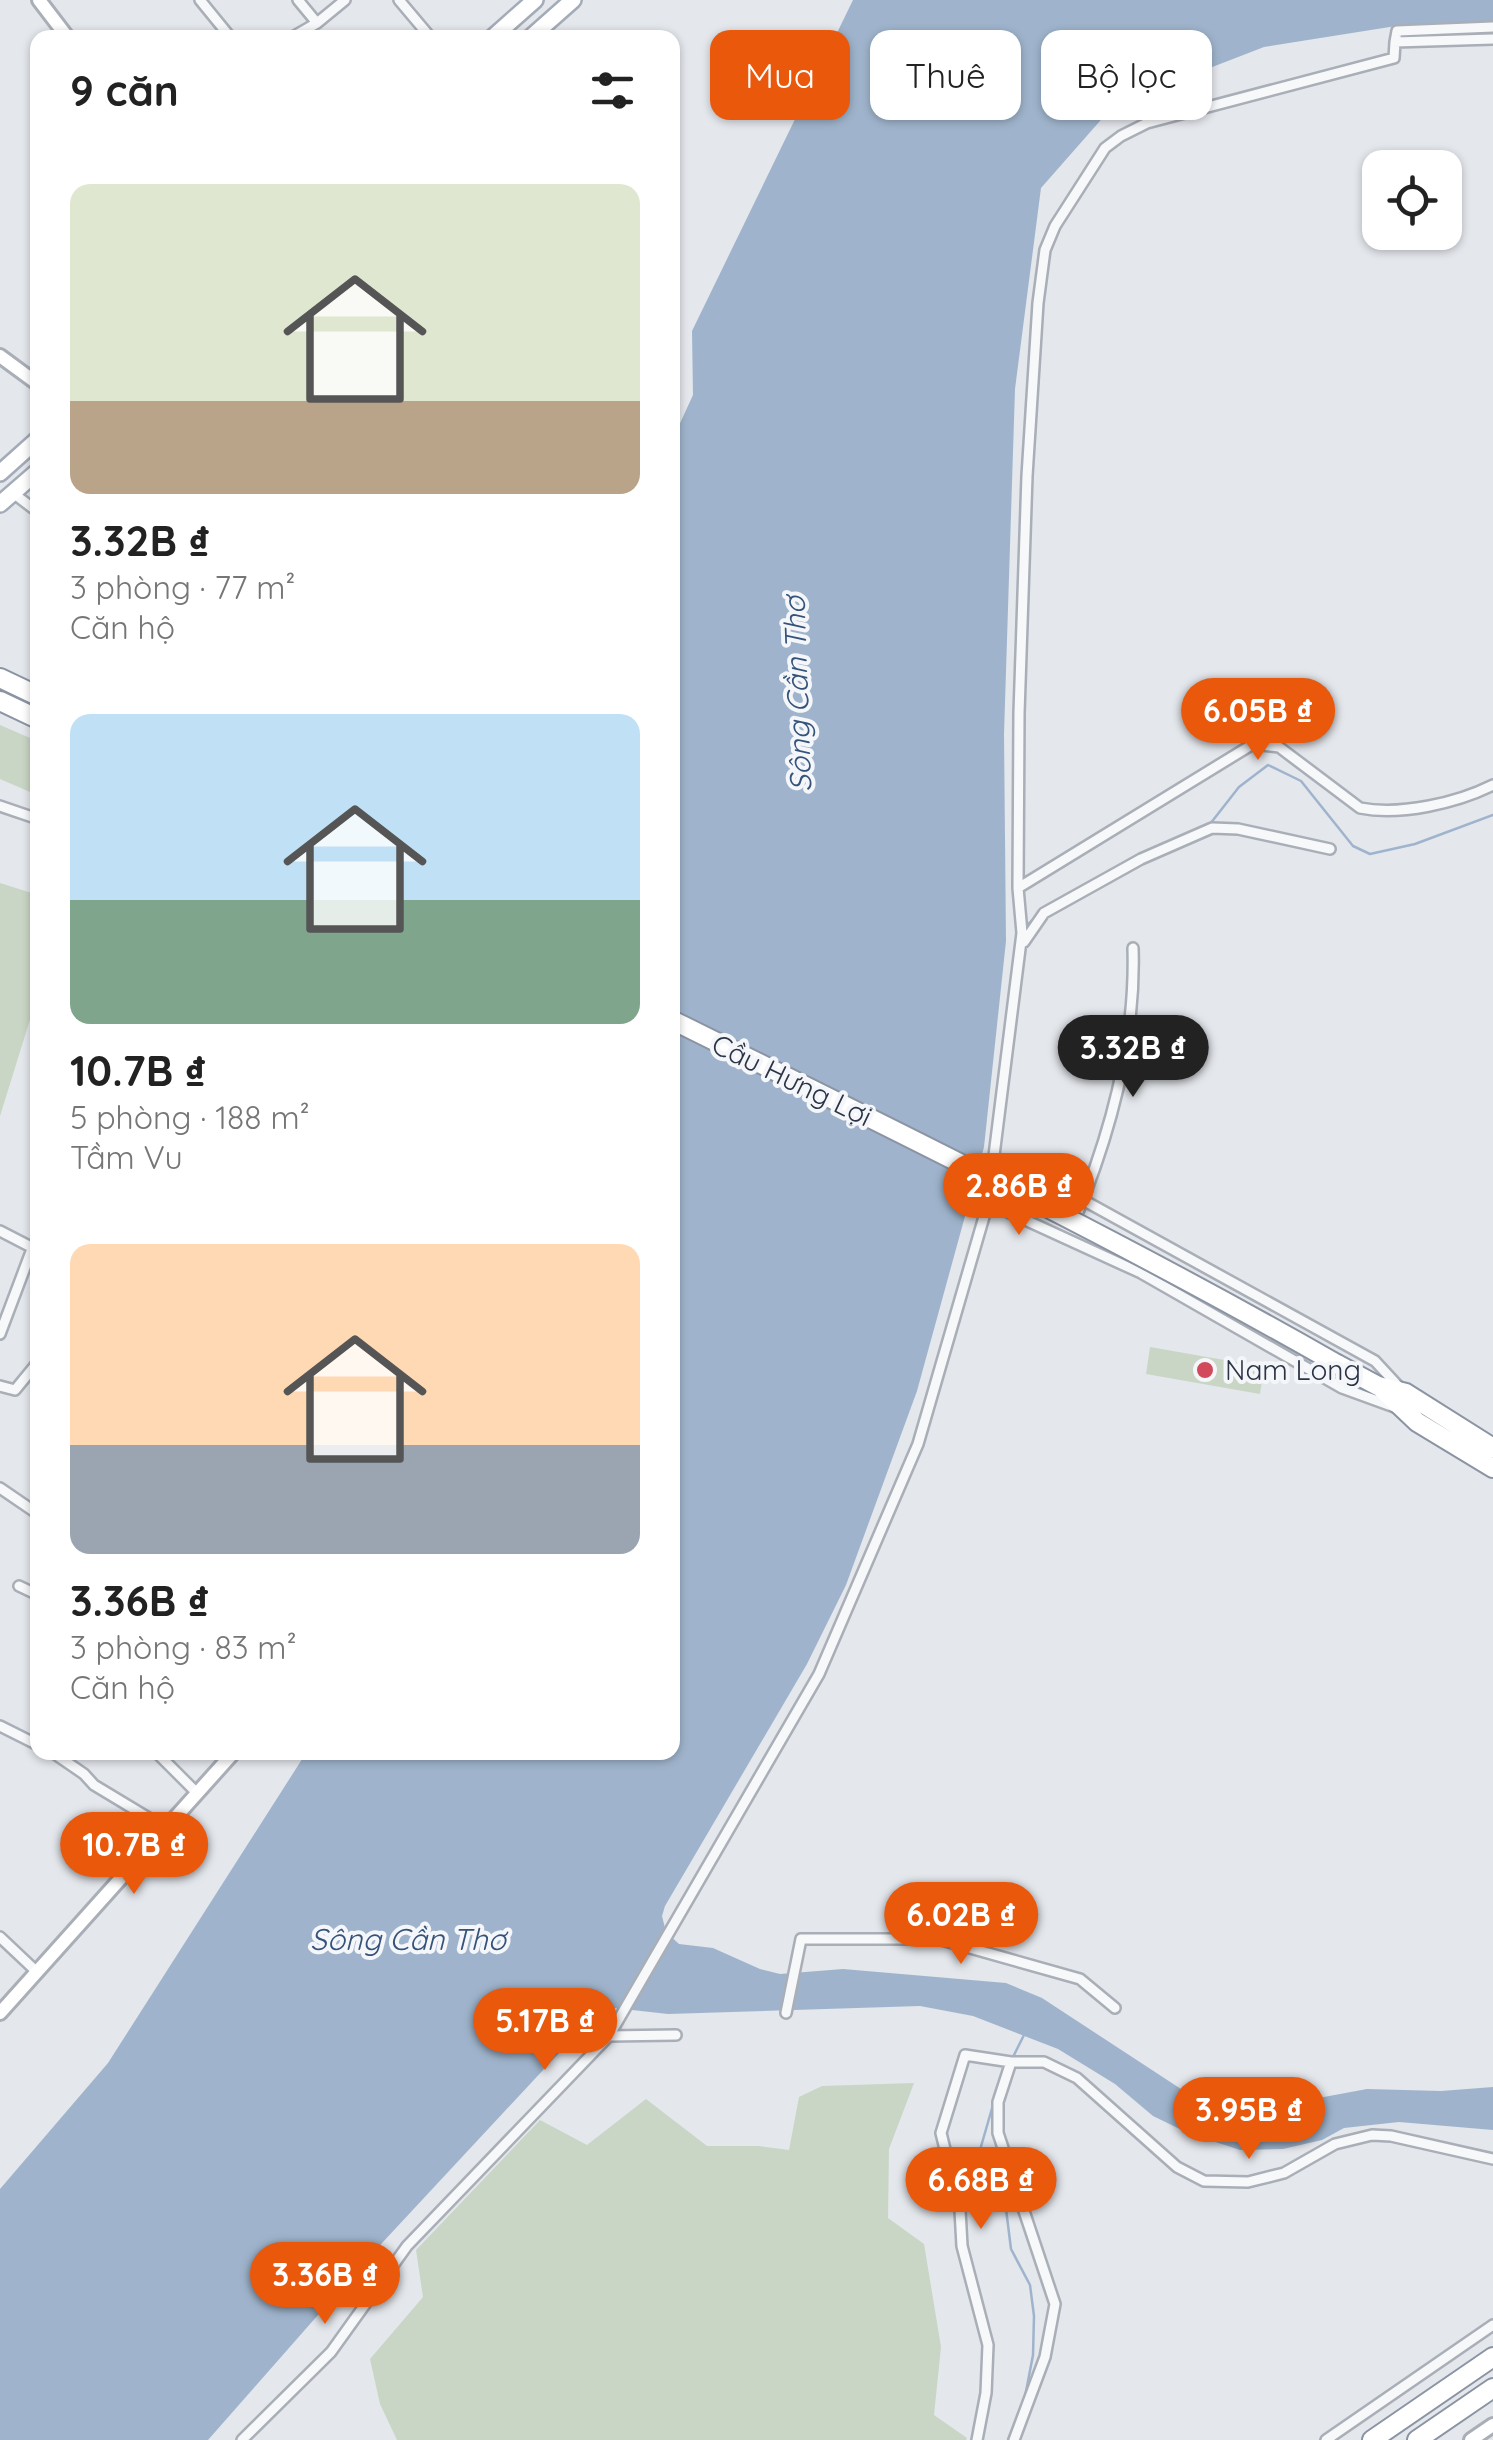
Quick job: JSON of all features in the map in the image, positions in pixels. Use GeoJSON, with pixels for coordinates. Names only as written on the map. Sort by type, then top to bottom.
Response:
{"type":"FeatureCollection","features":[{"type":"Feature","properties":{"kind":"highway"},"geometry":{"type":"LineString","coordinates":[[0,678],[30,692]]}},
{"type":"Feature","properties":{"kind":"highway"},"geometry":{"type":"LineString","coordinates":[[0,701],[30,715]]}},
{"type":"Feature","properties":{"kind":"highway","name":"Cầu Hưng Lợi"},"geometry":{"type":"LineString","coordinates":[[680,1024],[1203,1287],[1402,1401]]}},
{"type":"Feature","properties":{"kind":"highway"},"geometry":{"type":"LineString","coordinates":[[1402,1401],[1493,1448]]}},
{"type":"Feature","properties":{"kind":"highway"},"geometry":{"type":"LineString","coordinates":[[1402,1401],[1493,1468]]}},
{"type":"Feature","properties":{"kind":"highway"},"geometry":{"type":"LineString","coordinates":[[1372,2440],[1493,2357]]}},
{"type":"Feature","properties":{"kind":"highway"},"geometry":{"type":"LineString","coordinates":[[1417,2440],[1493,2388]]}},
{"type":"Feature","properties":{"kind":"main road"},"geometry":{"type":"LineString","coordinates":[[501,30],[535,0]]}},
{"type":"Feature","properties":{"kind":"main road"},"geometry":{"type":"LineString","coordinates":[[539,30],[573,0]]}},
{"type":"Feature","properties":{"kind":"main road"},"geometry":{"type":"LineString","coordinates":[[0,472],[30,446]]}},
{"type":"Feature","properties":{"kind":"main road"},"geometry":{"type":"LineString","coordinates":[[6,499],[30,478]]}},
{"type":"Feature","properties":{"kind":"street"},"geometry":{"type":"LineString","coordinates":[[39,0],[62,30]]}},
{"type":"Feature","properties":{"kind":"street"},"geometry":{"type":"LineString","coordinates":[[200,0],[224,30]]}},
{"type":"Feature","properties":{"kind":"street"},"geometry":{"type":"LineString","coordinates":[[298,0],[318,23]]}},
{"type":"Feature","properties":{"kind":"street"},"geometry":{"type":"LineString","coordinates":[[305,30],[344,0]]}},
{"type":"Feature","properties":{"kind":"street"},"geometry":{"type":"LineString","coordinates":[[399,0],[424,30]]}},
{"type":"Feature","properties":{"kind":"street"},"geometry":{"type":"LineString","coordinates":[[242,2440],[331,2352],[422,2230],[608,2036],[819,1674],[918,1444],[988,1203],[1022,933],[1018,893],[1018,712],[1028,456],[1038,303],[1045,250],[1055,226],[1105,148],[1147,122],[1394,58],[1397,31],[1493,27]]}},
{"type":"Feature","properties":{"kind":"street"},"geometry":{"type":"LineString","coordinates":[[1396,42],[1493,39]]}},
{"type":"Feature","properties":{"kind":"street"},"geometry":{"type":"LineString","coordinates":[[0,356],[30,378]]}},
{"type":"Feature","properties":{"kind":"street"},"geometry":{"type":"LineString","coordinates":[[6,499],[30,509]]}},
{"type":"Feature","properties":{"kind":"street"},"geometry":{"type":"LineString","coordinates":[[1018,893],[1253,744],[1279,747],[1360,808],[1376,811],[1443,804],[1493,784]]}},
{"type":"Feature","properties":{"kind":"street"},"geometry":{"type":"LineString","coordinates":[[0,806],[30,816]]}},
{"type":"Feature","properties":{"kind":"street"},"geometry":{"type":"LineString","coordinates":[[1020,948],[1044,913],[1141,858],[1212,828],[1238,829],[1330,849]]}},
{"type":"Feature","properties":{"kind":"street"},"geometry":{"type":"LineString","coordinates":[[1067,1239],[1100,1154],[1130,1030],[1133,948]]}},
{"type":"Feature","properties":{"kind":"street"},"geometry":{"type":"LineString","coordinates":[[1083,1200],[1375,1361],[1402,1401]]}},
{"type":"Feature","properties":{"kind":"street"},"geometry":{"type":"LineString","coordinates":[[988,1203],[1141,1273],[1342,1388],[1402,1401]]}},
{"type":"Feature","properties":{"kind":"street"},"geometry":{"type":"LineString","coordinates":[[0,1230],[30,1246]]}},
{"type":"Feature","properties":{"kind":"street"},"geometry":{"type":"LineString","coordinates":[[0,1334],[30,1261]]}},
{"type":"Feature","properties":{"kind":"street"},"geometry":{"type":"LineString","coordinates":[[0,1386],[16,1390],[30,1372]]}},
{"type":"Feature","properties":{"kind":"street"},"geometry":{"type":"LineString","coordinates":[[0,1488],[30,1509]]}},
{"type":"Feature","properties":{"kind":"street"},"geometry":{"type":"LineString","coordinates":[[20,1586],[30,1591]]}},
{"type":"Feature","properties":{"kind":"street"},"geometry":{"type":"LineString","coordinates":[[0,1726],[30,1741]]}},
{"type":"Feature","properties":{"kind":"street"},"geometry":{"type":"LineString","coordinates":[[64,1760],[94,1785],[167,1829]]}},
{"type":"Feature","properties":{"kind":"street"},"geometry":{"type":"LineString","coordinates":[[164,1760],[198,1794]]}},
{"type":"Feature","properties":{"kind":"street"},"geometry":{"type":"LineString","coordinates":[[1,2009],[227,1760]]}},
{"type":"Feature","properties":{"kind":"street"},"geometry":{"type":"LineString","coordinates":[[0,1937],[37,1972]]}},
{"type":"Feature","properties":{"kind":"street"},"geometry":{"type":"LineString","coordinates":[[786,2013],[800,1939],[938,1939],[1080,1979],[1115,2008]]}},
{"type":"Feature","properties":{"kind":"street"},"geometry":{"type":"LineString","coordinates":[[608,2036],[676,2035]]}},
{"type":"Feature","properties":{"kind":"street"},"geometry":{"type":"LineString","coordinates":[[977,2440],[986,2394],[988,2345],[962,2246],[960,2210],[942,2133],[965,2054],[1012,2062],[1044,2062],[1068,2073],[1177,2167],[1204,2181],[1248,2182],[1284,2173],[1335,2144],[1372,2135],[1493,2160]]}},
{"type":"Feature","properties":{"kind":"street"},"geometry":{"type":"LineString","coordinates":[[1012,2062],[998,2102],[998,2133],[1055,2304],[1045,2358],[1014,2440]]}},
{"type":"Feature","properties":{"kind":"street"},"geometry":{"type":"LineString","coordinates":[[1326,2440],[1493,2325]]}},
{"type":"Feature","properties":{"kind":"street"},"geometry":{"type":"LineString","coordinates":[[1471,2440],[1493,2425]]}},
{"type":"Feature","properties":{"kind":"green space"},"geometry":{"type":"Polygon","coordinates":[[[0,725],[30,738],[30,792],[0,779],[0,725]]]}},
{"type":"Feature","properties":{"kind":"green space"},"geometry":{"type":"Polygon","coordinates":[[[0,883],[30,892],[30,1020],[0,1116],[0,883]]]}},
{"type":"Feature","properties":{"kind":"green space","name":"Nam Long"},"geometry":{"type":"Polygon","coordinates":[[[1150,1347],[1264,1367],[1260,1394],[1146,1374],[1150,1347]]]}},
{"type":"Feature","properties":{"kind":"green space"},"geometry":{"type":"Polygon","coordinates":[[[914,2083],[889,2149],[888,2218],[924,2244],[941,2347],[934,2415],[966,2440],[397,2440],[380,2404],[370,2359],[423,2297],[416,2250],[540,2120],[587,2145],[646,2099],[707,2146],[789,2150],[799,2097],[822,2086],[914,2083]]]}},
{"type":"Feature","properties":{"kind":"water","name":"Sông Cần Thơ"},"geometry":{"type":"Polygon","coordinates":[[[853,0],[1493,0],[1493,23],[1396,26],[1264,47],[1212,67],[1212,30],[1041,30],[1041,120],[1101,120],[1041,188],[1015,389],[1004,734],[1006,941],[984,1147],[917,1391],[846,1585],[807,1664],[662,1916],[666,1932],[679,1944],[713,1948],[780,1974],[843,1969],[1006,1983],[1042,1998],[1181,2089],[1213,2104],[1248,2111],[1367,2089],[1441,2091],[1493,2087],[1493,2130],[1399,2122],[1344,2128],[1322,2140],[1283,2149],[1240,2150],[1188,2133],[1153,2116],[1115,2084],[1058,2049],[973,2016],[920,2006],[668,2014],[599,2010],[369,2257],[208,2440],[0,2440],[0,2189],[108,2063],[302,1760],[680,1760],[680,423],[693,395],[692,331],[795,120],[850,120],[850,30],[838,30],[853,0]]]}},
{"type":"Feature","properties":{"kind":"waterway"},"geometry":{"type":"LineString","coordinates":[[1210,824],[1239,787],[1268,765],[1301,781],[1353,846],[1370,854],[1415,844],[1493,815]]}},
{"type":"Feature","properties":{"kind":"waterway"},"geometry":{"type":"LineString","coordinates":[[1161,846],[1194,831]]}},
{"type":"Feature","properties":{"kind":"waterway"},"geometry":{"type":"LineString","coordinates":[[1024,927],[1037,917]]}},
{"type":"Feature","properties":{"kind":"waterway"},"geometry":{"type":"LineString","coordinates":[[1012,2059],[1024,2035]]}},
{"type":"Feature","properties":{"kind":"waterway"},"geometry":{"type":"LineString","coordinates":[[995,2098],[980,2150],[1005,2201],[1011,2249],[1030,2285],[1033,2355],[1024,2402]]}},
{"type":"Feature","properties":{"kind":"waterway"},"geometry":{"type":"LineString","coordinates":[[1008,2440],[1019,2414]]}},
{"type":"Feature","properties":{"kind":"place","name":"Nam Long"},"geometry":{"type":"Point","coordinates":[1205,1370]}}]}
